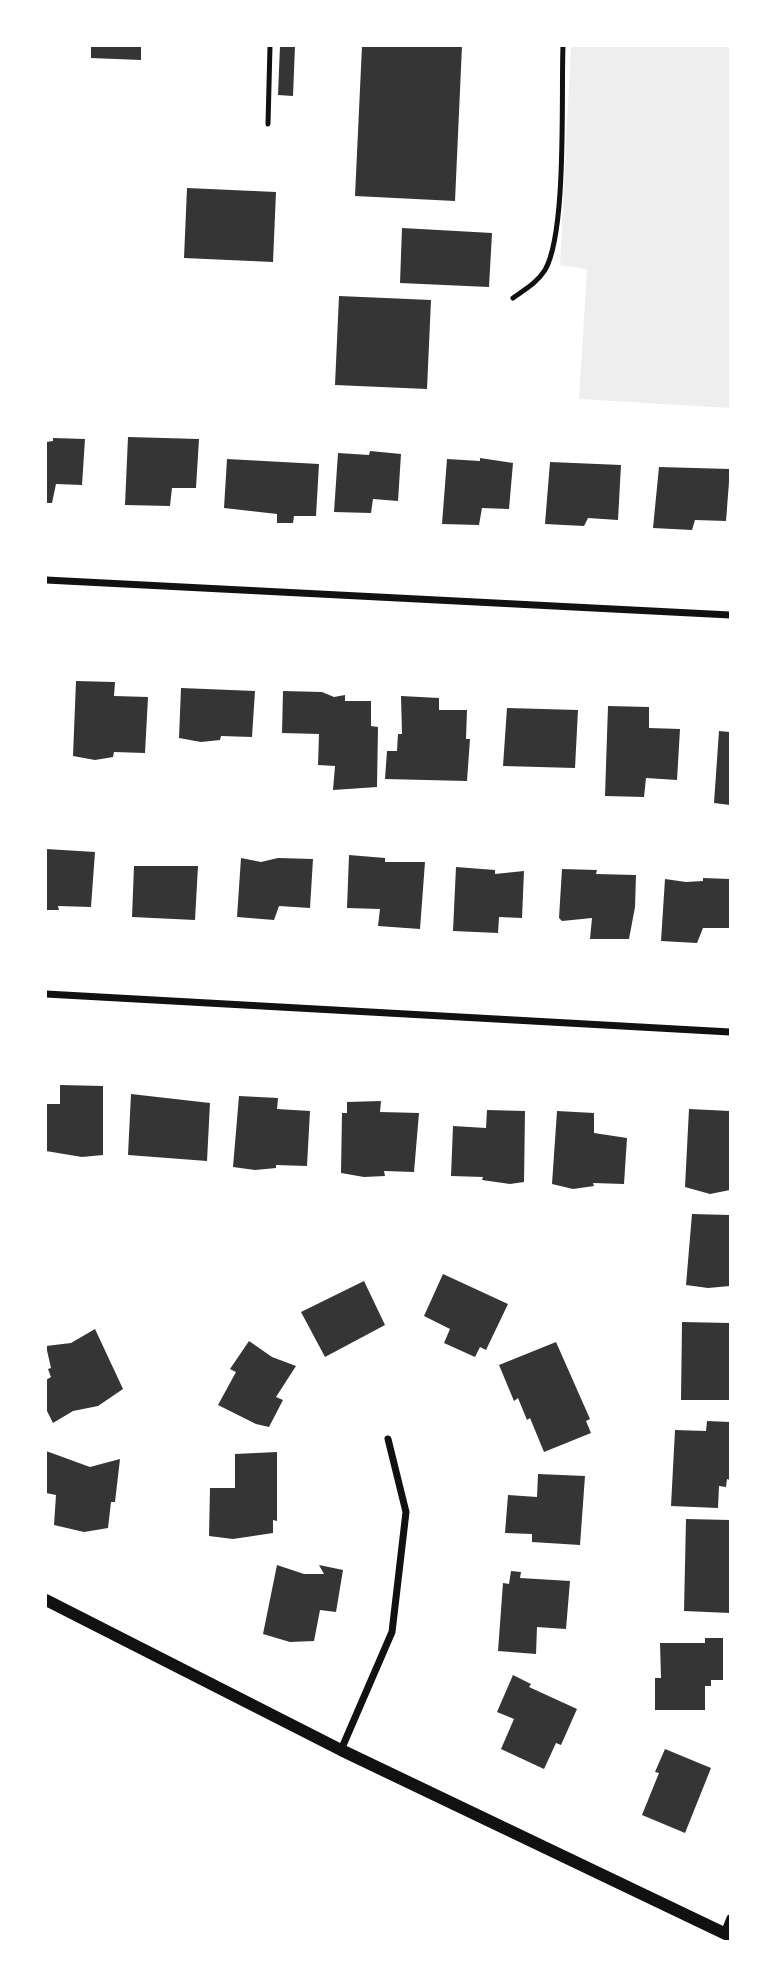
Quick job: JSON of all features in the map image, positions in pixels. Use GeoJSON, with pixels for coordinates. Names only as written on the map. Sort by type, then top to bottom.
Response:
{"type":"FeatureCollection","features":[{"type":"Feature","properties":{"kind":"street"},"geometry":{"type":"LineString","coordinates":[[46,580],[730,615]]}},
{"type":"Feature","properties":{"kind":"street"},"geometry":{"type":"LineString","coordinates":[[46,994],[730,1032]]}},
{"type":"Feature","properties":{"kind":"street"},"geometry":{"type":"LineString","coordinates":[[341,1750],[392,1632],[406,1512],[388,1439]]}},
{"type":"Feature","properties":{"kind":"street"},"geometry":{"type":"LineString","coordinates":[[46,1600],[341,1750],[727,1934],[730,1918]]}},
{"type":"Feature","properties":{"kind":"lane"},"geometry":{"type":"LineString","coordinates":[[268,124],[270,46]]}},
{"type":"Feature","properties":{"kind":"lane"},"geometry":{"type":"LineString","coordinates":[[513,298],[532,286],[545,269],[558,222],[563,46]]}},
{"type":"Feature","properties":{"kind":"shaded area"},"geometry":{"type":"Polygon","coordinates":[[[571,46],[730,46],[730,408],[579,399],[587,269],[560,265],[571,46]]]}},
{"type":"Feature","properties":{"kind":"building"},"geometry":{"type":"Polygon","coordinates":[[[91,46],[141,46],[141,60],[91,58],[91,46]]]}},
{"type":"Feature","properties":{"kind":"building"},"geometry":{"type":"Polygon","coordinates":[[[280,46],[295,46],[293,96],[278,95],[280,46]]]}},
{"type":"Feature","properties":{"kind":"building"},"geometry":{"type":"Polygon","coordinates":[[[362,46],[462,46],[455,201],[355,196],[362,46]]]}},
{"type":"Feature","properties":{"kind":"building"},"geometry":{"type":"Polygon","coordinates":[[[187,188],[276,192],[273,262],[184,258],[187,188]]]}},
{"type":"Feature","properties":{"kind":"building"},"geometry":{"type":"Polygon","coordinates":[[[402,228],[492,233],[489,287],[400,283],[402,228]]]}},
{"type":"Feature","properties":{"kind":"building"},"geometry":{"type":"Polygon","coordinates":[[[339,296],[431,300],[427,389],[335,385],[339,296]]]}},
{"type":"Feature","properties":{"kind":"building"},"geometry":{"type":"Polygon","coordinates":[[[128,437],[199,439],[196,488],[172,488],[170,506],[125,505],[128,437]]]}},
{"type":"Feature","properties":{"kind":"building"},"geometry":{"type":"Polygon","coordinates":[[[53,438],[85,439],[82,485],[56,484],[52,503],[46,503],[46,442],[53,441],[53,438]]]}},
{"type":"Feature","properties":{"kind":"building"},"geometry":{"type":"Polygon","coordinates":[[[370,451],[401,454],[398,501],[373,499],[371,513],[334,512],[338,453],[369,455],[370,451]]]}},
{"type":"Feature","properties":{"kind":"building"},"geometry":{"type":"Polygon","coordinates":[[[480,458],[513,463],[509,509],[482,508],[479,525],[442,524],[447,459],[480,461],[480,458]]]}},
{"type":"Feature","properties":{"kind":"building"},"geometry":{"type":"Polygon","coordinates":[[[227,459],[319,464],[316,516],[294,516],[293,523],[277,523],[277,514],[224,508],[227,459]]]}},
{"type":"Feature","properties":{"kind":"building"},"geometry":{"type":"Polygon","coordinates":[[[550,462],[621,465],[618,520],[588,518],[584,526],[545,524],[550,462]]]}},
{"type":"Feature","properties":{"kind":"building"},"geometry":{"type":"Polygon","coordinates":[[[659,467],[730,469],[726,521],[695,520],[692,530],[653,528],[659,467]]]}},
{"type":"Feature","properties":{"kind":"building"},"geometry":{"type":"Polygon","coordinates":[[[76,681],[115,682],[114,696],[148,697],[145,753],[114,752],[113,757],[95,760],[73,756],[76,681]]]}},
{"type":"Feature","properties":{"kind":"building"},"geometry":{"type":"Polygon","coordinates":[[[181,688],[255,691],[252,737],[221,736],[220,740],[201,742],[179,738],[181,688]]]}},
{"type":"Feature","properties":{"kind":"building"},"geometry":{"type":"Polygon","coordinates":[[[283,691],[322,692],[334,697],[345,695],[345,701],[371,701],[371,726],[378,727],[377,787],[333,790],[335,766],[318,765],[319,734],[282,733],[283,691]]]}},
{"type":"Feature","properties":{"kind":"building"},"geometry":{"type":"Polygon","coordinates":[[[401,696],[439,698],[439,710],[467,710],[466,739],[470,739],[467,781],[385,779],[387,751],[397,751],[398,734],[402,734],[401,696]]]}},
{"type":"Feature","properties":{"kind":"building"},"geometry":{"type":"Polygon","coordinates":[[[608,706],[649,707],[649,728],[680,729],[677,780],[646,778],[644,797],[605,796],[608,706]]]}},
{"type":"Feature","properties":{"kind":"building"},"geometry":{"type":"Polygon","coordinates":[[[507,708],[578,710],[575,768],[503,766],[507,708]]]}},
{"type":"Feature","properties":{"kind":"building"},"geometry":{"type":"Polygon","coordinates":[[[719,731],[730,732],[730,805],[714,803],[719,731]]]}},
{"type":"Feature","properties":{"kind":"building"},"geometry":{"type":"Polygon","coordinates":[[[46,849],[95,852],[91,907],[58,906],[59,910],[46,910],[46,849]]]}},
{"type":"Feature","properties":{"kind":"building"},"geometry":{"type":"Polygon","coordinates":[[[349,855],[385,858],[385,862],[425,862],[420,929],[378,926],[380,909],[347,908],[349,855]]]}},
{"type":"Feature","properties":{"kind":"building"},"geometry":{"type":"Polygon","coordinates":[[[241,858],[261,862],[278,858],[313,859],[310,908],[279,906],[274,920],[237,917],[241,858]]]}},
{"type":"Feature","properties":{"kind":"building"},"geometry":{"type":"Polygon","coordinates":[[[134,866],[198,866],[195,920],[132,917],[134,866]]]}},
{"type":"Feature","properties":{"kind":"building"},"geometry":{"type":"Polygon","coordinates":[[[456,867],[495,870],[495,874],[524,871],[522,918],[499,917],[498,933],[453,931],[456,867]]]}},
{"type":"Feature","properties":{"kind":"building"},"geometry":{"type":"Polygon","coordinates":[[[562,869],[597,870],[596,874],[636,875],[635,907],[629,939],[590,939],[592,918],[562,921],[559,918],[562,869]]]}},
{"type":"Feature","properties":{"kind":"building"},"geometry":{"type":"Polygon","coordinates":[[[703,878],[730,879],[730,928],[703,928],[697,943],[661,941],[665,879],[686,882],[703,881],[703,878]]]}},
{"type":"Feature","properties":{"kind":"building"},"geometry":{"type":"Polygon","coordinates":[[[60,1085],[103,1086],[103,1155],[82,1157],[46,1151],[46,1104],[60,1104],[60,1085]]]}},
{"type":"Feature","properties":{"kind":"building"},"geometry":{"type":"Polygon","coordinates":[[[131,1094],[210,1103],[207,1161],[128,1155],[131,1094]]]}},
{"type":"Feature","properties":{"kind":"building"},"geometry":{"type":"Polygon","coordinates":[[[239,1096],[278,1098],[277,1109],[310,1111],[307,1166],[276,1165],[276,1168],[255,1170],[233,1167],[239,1096]]]}},
{"type":"Feature","properties":{"kind":"building"},"geometry":{"type":"Polygon","coordinates":[[[381,1101],[380,1112],[419,1113],[414,1172],[384,1171],[385,1176],[364,1177],[341,1173],[342,1113],[347,1113],[347,1102],[381,1101]]]}},
{"type":"Feature","properties":{"kind":"building"},"geometry":{"type":"Polygon","coordinates":[[[689,1109],[730,1111],[730,1190],[710,1194],[685,1187],[689,1109]]]}},
{"type":"Feature","properties":{"kind":"building"},"geometry":{"type":"Polygon","coordinates":[[[487,1110],[525,1111],[524,1182],[510,1184],[482,1180],[483,1177],[451,1176],[453,1126],[486,1128],[487,1110]]]}},
{"type":"Feature","properties":{"kind":"building"},"geometry":{"type":"Polygon","coordinates":[[[557,1111],[594,1113],[594,1133],[627,1138],[624,1184],[593,1183],[594,1186],[573,1189],[552,1184],[557,1111]]]}},
{"type":"Feature","properties":{"kind":"building"},"geometry":{"type":"Polygon","coordinates":[[[692,1214],[730,1215],[730,1286],[708,1288],[686,1285],[692,1214]]]}},
{"type":"Feature","properties":{"kind":"building"},"geometry":{"type":"Polygon","coordinates":[[[443,1274],[508,1304],[486,1350],[480,1347],[475,1357],[444,1343],[450,1329],[424,1316],[443,1274]]]}},
{"type":"Feature","properties":{"kind":"building"},"geometry":{"type":"Polygon","coordinates":[[[364,1281],[385,1325],[325,1357],[301,1312],[364,1281]]]}},
{"type":"Feature","properties":{"kind":"building"},"geometry":{"type":"Polygon","coordinates":[[[682,1322],[730,1323],[730,1400],[681,1400],[682,1322]]]}},
{"type":"Feature","properties":{"kind":"building"},"geometry":{"type":"Polygon","coordinates":[[[95,1329],[123,1389],[98,1406],[73,1411],[53,1423],[46,1409],[46,1380],[51,1377],[48,1369],[51,1368],[46,1346],[71,1343],[95,1329]]]}},
{"type":"Feature","properties":{"kind":"building"},"geometry":{"type":"Polygon","coordinates":[[[249,1341],[272,1357],[296,1366],[276,1397],[283,1400],[269,1427],[256,1424],[218,1405],[236,1372],[230,1369],[249,1341]]]}},
{"type":"Feature","properties":{"kind":"building"},"geometry":{"type":"Polygon","coordinates":[[[556,1342],[590,1419],[586,1421],[591,1433],[544,1452],[530,1418],[527,1420],[518,1398],[514,1401],[499,1365],[556,1342]]]}},
{"type":"Feature","properties":{"kind":"building"},"geometry":{"type":"Polygon","coordinates":[[[707,1421],[730,1422],[730,1480],[727,1479],[726,1487],[719,1486],[718,1508],[671,1506],[675,1430],[706,1431],[707,1421]]]}},
{"type":"Feature","properties":{"kind":"building"},"geometry":{"type":"Polygon","coordinates":[[[46,1451],[90,1467],[120,1459],[115,1502],[111,1502],[108,1528],[84,1532],[54,1525],[56,1495],[46,1493],[46,1451]]]}},
{"type":"Feature","properties":{"kind":"building"},"geometry":{"type":"Polygon","coordinates":[[[277,1452],[277,1521],[273,1520],[273,1533],[233,1539],[209,1536],[210,1488],[235,1488],[235,1454],[277,1452]]]}},
{"type":"Feature","properties":{"kind":"building"},"geometry":{"type":"Polygon","coordinates":[[[538,1474],[585,1476],[580,1545],[532,1542],[532,1534],[505,1533],[508,1495],[537,1497],[538,1474]]]}},
{"type":"Feature","properties":{"kind":"building"},"geometry":{"type":"Polygon","coordinates":[[[686,1519],[730,1520],[730,1613],[684,1611],[686,1519]]]}},
{"type":"Feature","properties":{"kind":"building"},"geometry":{"type":"Polygon","coordinates":[[[277,1565],[304,1574],[324,1574],[319,1565],[343,1570],[336,1612],[320,1610],[314,1641],[290,1642],[263,1634],[277,1565]]]}},
{"type":"Feature","properties":{"kind":"building"},"geometry":{"type":"Polygon","coordinates":[[[511,1571],[521,1572],[520,1578],[570,1581],[566,1629],[537,1627],[536,1654],[498,1651],[503,1583],[509,1584],[511,1571]]]}},
{"type":"Feature","properties":{"kind":"building"},"geometry":{"type":"Polygon","coordinates":[[[705,1638],[723,1638],[723,1680],[711,1680],[711,1686],[705,1686],[705,1710],[655,1710],[655,1678],[661,1678],[660,1643],[705,1643],[705,1638]]]}},
{"type":"Feature","properties":{"kind":"building"},"geometry":{"type":"Polygon","coordinates":[[[513,1675],[531,1684],[529,1687],[577,1709],[561,1745],[556,1743],[544,1769],[501,1749],[514,1719],[497,1712],[513,1675]]]}},
{"type":"Feature","properties":{"kind":"building"},"geometry":{"type":"Polygon","coordinates":[[[665,1749],[711,1768],[685,1833],[642,1815],[659,1773],[655,1772],[665,1749]]]}}]}
